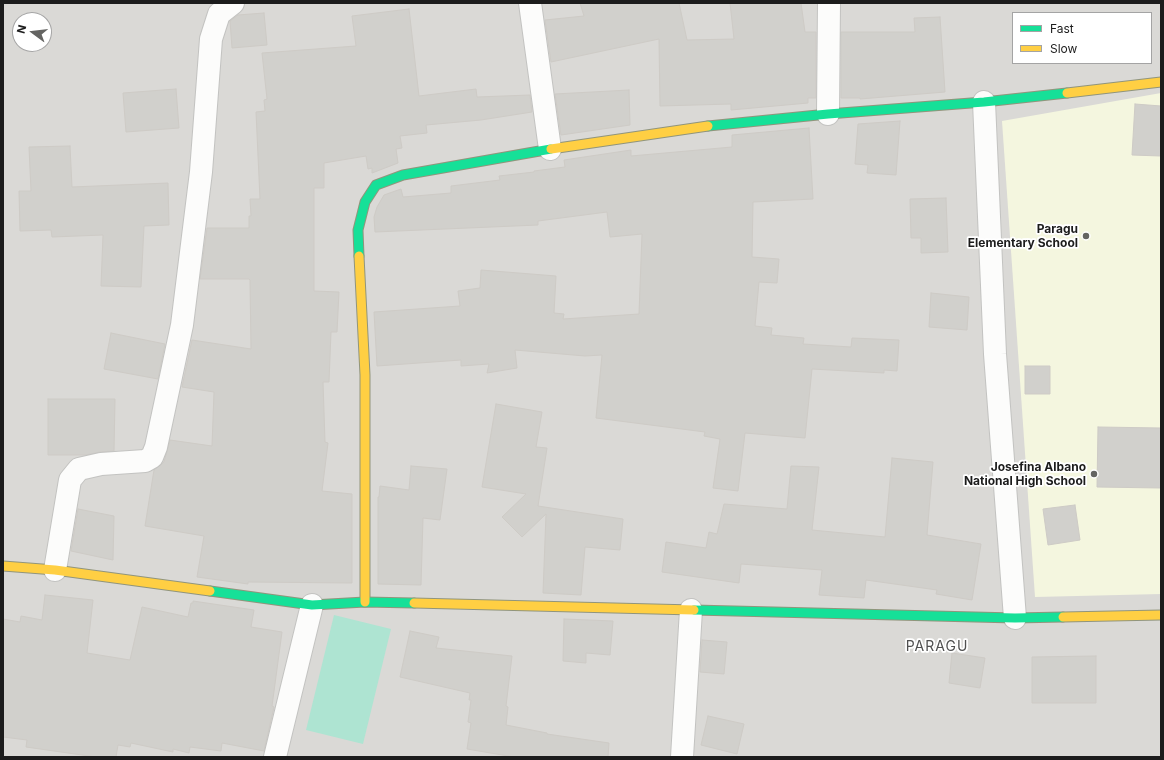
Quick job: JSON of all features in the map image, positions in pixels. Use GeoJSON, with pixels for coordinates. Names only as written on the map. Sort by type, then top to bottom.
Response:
{"type":"FeatureCollection","features":[{"type":"Feature","properties":{"kind":"street"},"geometry":{"type":"LineString","coordinates":[[55,570],[70,480],[80,469],[101,464],[145,461],[152,457],[156,447],[182,325],[201,172],[211,39],[219,14],[233,3]]}},
{"type":"Feature","properties":{"kind":"street"},"geometry":{"type":"LineString","coordinates":[[530,3],[550,149]]}},
{"type":"Feature","properties":{"kind":"street"},"geometry":{"type":"LineString","coordinates":[[828,114],[829,3]]}},
{"type":"Feature","properties":{"kind":"street"},"geometry":{"type":"LineString","coordinates":[[365,602],[365,375],[358,230],[365,202],[376,185],[403,175],[550,149],[728,123],[984,102],[1161,82]]}},
{"type":"Feature","properties":{"kind":"street"},"geometry":{"type":"LineString","coordinates":[[984,102],[995,354],[1015,618]]}},
{"type":"Feature","properties":{"kind":"street"},"geometry":{"type":"LineString","coordinates":[[3,566],[55,570],[312,605],[365,602],[1015,618],[1161,615]]}},
{"type":"Feature","properties":{"kind":"street"},"geometry":{"type":"LineString","coordinates":[[275,757],[312,605]]}},
{"type":"Feature","properties":{"kind":"street"},"geometry":{"type":"LineString","coordinates":[[682,757],[691,610]]}},
{"type":"Feature","properties":{"kind":"shaded area"},"geometry":{"type":"Polygon","coordinates":[[[3,3],[1161,3],[1161,757],[3,757],[3,3]]]}},
{"type":"Feature","properties":{"kind":"shaded area"},"geometry":{"type":"Polygon","coordinates":[[[1161,93],[1161,594],[1035,597],[1002,121],[1161,93]]]}},
{"type":"Feature","properties":{"kind":"green space"},"geometry":{"type":"Polygon","coordinates":[[[334,615],[391,629],[363,744],[306,730],[334,615]]]}},
{"type":"Feature","properties":{"kind":"building"},"geometry":{"type":"Polygon","coordinates":[[[580,3],[679,3],[687,40],[734,39],[730,3],[801,3],[805,32],[816,32],[816,98],[808,98],[808,103],[731,110],[731,104],[660,106],[659,39],[551,62],[545,20],[584,16],[580,3]]]}},
{"type":"Feature","properties":{"kind":"building"},"geometry":{"type":"Polygon","coordinates":[[[409,9],[419,96],[476,89],[477,97],[530,95],[532,112],[481,120],[426,125],[427,133],[400,136],[402,148],[396,149],[398,163],[372,173],[372,168],[368,169],[366,156],[324,163],[324,188],[314,188],[314,291],[339,292],[337,332],[331,332],[329,382],[323,382],[325,442],[328,443],[322,491],[352,494],[352,583],[248,582],[248,584],[197,577],[204,536],[145,526],[154,470],[164,462],[170,440],[212,446],[214,392],[182,387],[192,340],[251,349],[250,280],[200,279],[207,228],[249,228],[249,216],[251,216],[250,199],[260,199],[256,112],[265,111],[264,100],[267,99],[262,53],[356,46],[352,16],[409,9]]]}},
{"type":"Feature","properties":{"kind":"building"},"geometry":{"type":"Polygon","coordinates":[[[264,13],[267,45],[232,48],[230,21],[238,15],[264,13]]]}},
{"type":"Feature","properties":{"kind":"building"},"geometry":{"type":"Polygon","coordinates":[[[940,17],[945,92],[860,99],[841,98],[841,32],[915,32],[914,18],[940,17]]]}},
{"type":"Feature","properties":{"kind":"building"},"geometry":{"type":"Polygon","coordinates":[[[176,89],[179,128],[126,132],[123,93],[176,89]]]}},
{"type":"Feature","properties":{"kind":"building"},"geometry":{"type":"Polygon","coordinates":[[[629,90],[630,125],[561,135],[555,94],[629,90]]]}},
{"type":"Feature","properties":{"kind":"building"},"geometry":{"type":"Polygon","coordinates":[[[1135,104],[1161,106],[1161,156],[1132,155],[1135,104]]]}},
{"type":"Feature","properties":{"kind":"building"},"geometry":{"type":"Polygon","coordinates":[[[900,121],[896,175],[867,173],[868,165],[855,164],[858,124],[900,121]]]}},
{"type":"Feature","properties":{"kind":"building"},"geometry":{"type":"Polygon","coordinates":[[[809,128],[813,199],[753,202],[752,257],[779,259],[777,283],[759,282],[755,326],[772,328],[771,335],[804,338],[803,344],[851,347],[852,338],[899,340],[897,371],[884,370],[884,373],[812,369],[805,438],[745,433],[738,491],[713,488],[720,439],[704,436],[705,432],[596,418],[602,355],[585,356],[515,350],[517,368],[487,373],[489,364],[461,366],[461,360],[377,366],[374,312],[460,306],[458,291],[480,288],[481,270],[556,276],[554,313],[564,314],[563,319],[639,314],[642,234],[610,237],[607,212],[538,221],[538,225],[375,232],[374,217],[377,207],[384,195],[401,189],[403,197],[451,193],[451,186],[500,180],[499,176],[565,167],[564,160],[631,150],[631,156],[732,147],[732,135],[809,128]]]}},
{"type":"Feature","properties":{"kind":"building"},"geometry":{"type":"Polygon","coordinates":[[[70,146],[72,187],[168,183],[169,225],[144,226],[141,287],[101,286],[103,235],[52,237],[51,230],[20,231],[19,191],[31,191],[29,147],[70,146]]]}},
{"type":"Feature","properties":{"kind":"building"},"geometry":{"type":"Polygon","coordinates":[[[946,198],[948,252],[921,253],[921,238],[911,238],[910,199],[946,198]]]}},
{"type":"Feature","properties":{"kind":"building"},"geometry":{"type":"Polygon","coordinates":[[[931,293],[969,297],[967,330],[929,327],[931,293]]]}},
{"type":"Feature","properties":{"kind":"building"},"geometry":{"type":"Polygon","coordinates":[[[111,333],[165,344],[158,379],[104,369],[111,333]]]}},
{"type":"Feature","properties":{"kind":"building"},"geometry":{"type":"Polygon","coordinates":[[[1025,366],[1050,366],[1050,394],[1025,394],[1025,366]]]}},
{"type":"Feature","properties":{"kind":"building"},"geometry":{"type":"Polygon","coordinates":[[[48,399],[115,399],[114,451],[86,455],[48,455],[48,399]]]}},
{"type":"Feature","properties":{"kind":"building"},"geometry":{"type":"Polygon","coordinates":[[[496,404],[542,412],[536,447],[547,448],[538,506],[623,519],[620,550],[585,547],[581,595],[543,593],[546,514],[522,537],[502,517],[526,494],[482,487],[496,404]]]}},
{"type":"Feature","properties":{"kind":"building"},"geometry":{"type":"Polygon","coordinates":[[[1098,427],[1161,428],[1161,488],[1097,487],[1098,427]]]}},
{"type":"Feature","properties":{"kind":"building"},"geometry":{"type":"Polygon","coordinates":[[[892,458],[933,462],[927,535],[981,544],[972,600],[936,594],[937,590],[866,580],[864,598],[819,595],[822,570],[741,564],[739,583],[662,572],[666,542],[706,548],[709,532],[717,534],[724,504],[787,509],[791,466],[819,467],[812,530],[885,537],[892,458]]]}},
{"type":"Feature","properties":{"kind":"building"},"geometry":{"type":"Polygon","coordinates":[[[411,466],[447,469],[440,520],[423,518],[421,585],[378,584],[378,497],[380,486],[409,490],[411,466]]]}},
{"type":"Feature","properties":{"kind":"building"},"geometry":{"type":"Polygon","coordinates":[[[1075,505],[1080,540],[1048,545],[1043,509],[1075,505]]]}},
{"type":"Feature","properties":{"kind":"building"},"geometry":{"type":"Polygon","coordinates":[[[78,509],[114,516],[113,560],[71,551],[78,509]]]}},
{"type":"Feature","properties":{"kind":"building"},"geometry":{"type":"Polygon","coordinates":[[[45,595],[93,600],[87,653],[130,660],[142,607],[188,617],[191,603],[193,603],[193,601],[254,610],[251,627],[282,632],[272,706],[274,707],[264,751],[222,743],[221,751],[190,747],[189,753],[173,749],[173,752],[131,743],[130,747],[118,745],[116,757],[96,757],[26,747],[27,740],[3,737],[3,619],[20,622],[21,616],[42,620],[45,595]]]}},
{"type":"Feature","properties":{"kind":"building"},"geometry":{"type":"Polygon","coordinates":[[[564,619],[613,621],[610,655],[586,653],[586,663],[563,661],[564,619]]]}},
{"type":"Feature","properties":{"kind":"building"},"geometry":{"type":"Polygon","coordinates":[[[410,631],[439,637],[436,648],[512,656],[506,706],[508,707],[506,725],[547,734],[609,743],[608,757],[514,757],[467,749],[471,723],[468,722],[471,700],[469,700],[470,693],[400,677],[410,631]]]}},
{"type":"Feature","properties":{"kind":"building"},"geometry":{"type":"Polygon","coordinates":[[[702,640],[727,642],[724,674],[700,672],[702,640]]]}},
{"type":"Feature","properties":{"kind":"building"},"geometry":{"type":"Polygon","coordinates":[[[952,653],[985,658],[980,688],[949,683],[952,653]]]}},
{"type":"Feature","properties":{"kind":"building"},"geometry":{"type":"Polygon","coordinates":[[[1096,656],[1096,703],[1032,703],[1032,657],[1096,656]]]}},
{"type":"Feature","properties":{"kind":"building"},"geometry":{"type":"Polygon","coordinates":[[[708,716],[744,724],[737,754],[701,745],[708,716]]]}},
{"type":"Feature","properties":{"kind":"traffic: fast"},"geometry":{"type":"LineString","coordinates":[[708,126],[828,114],[984,102],[1067,93]]}},
{"type":"Feature","properties":{"kind":"traffic: fast"},"geometry":{"type":"LineString","coordinates":[[359,256],[358,230],[365,202],[376,185],[403,175],[551,149]]}},
{"type":"Feature","properties":{"kind":"traffic: fast"},"geometry":{"type":"LineString","coordinates":[[210,591],[312,605],[365,602],[414,603]]}},
{"type":"Feature","properties":{"kind":"traffic: fast"},"geometry":{"type":"LineString","coordinates":[[694,610],[1015,618],[1063,617]]}},
{"type":"Feature","properties":{"kind":"traffic: slow"},"geometry":{"type":"LineString","coordinates":[[1067,93],[1161,82]]}},
{"type":"Feature","properties":{"kind":"traffic: slow"},"geometry":{"type":"LineString","coordinates":[[551,149],[708,126]]}},
{"type":"Feature","properties":{"kind":"traffic: slow"},"geometry":{"type":"LineString","coordinates":[[359,256],[365,375],[365,602]]}},
{"type":"Feature","properties":{"kind":"traffic: slow"},"geometry":{"type":"LineString","coordinates":[[3,566],[55,570],[210,591]]}},
{"type":"Feature","properties":{"kind":"traffic: slow"},"geometry":{"type":"LineString","coordinates":[[414,603],[694,610]]}},
{"type":"Feature","properties":{"kind":"traffic: slow"},"geometry":{"type":"LineString","coordinates":[[1063,617],[1161,615]]}},
{"type":"Feature","properties":{"kind":"place","name":"Paragu Elementary School"},"geometry":{"type":"Point","coordinates":[1086,236]}},
{"type":"Feature","properties":{"kind":"place","name":"Josefina Albano National High School"},"geometry":{"type":"Point","coordinates":[1094,474]}},
{"type":"Feature","properties":{"kind":"district","name":"PARAGU"},"geometry":{"type":"Point","coordinates":[937,647]}}]}
